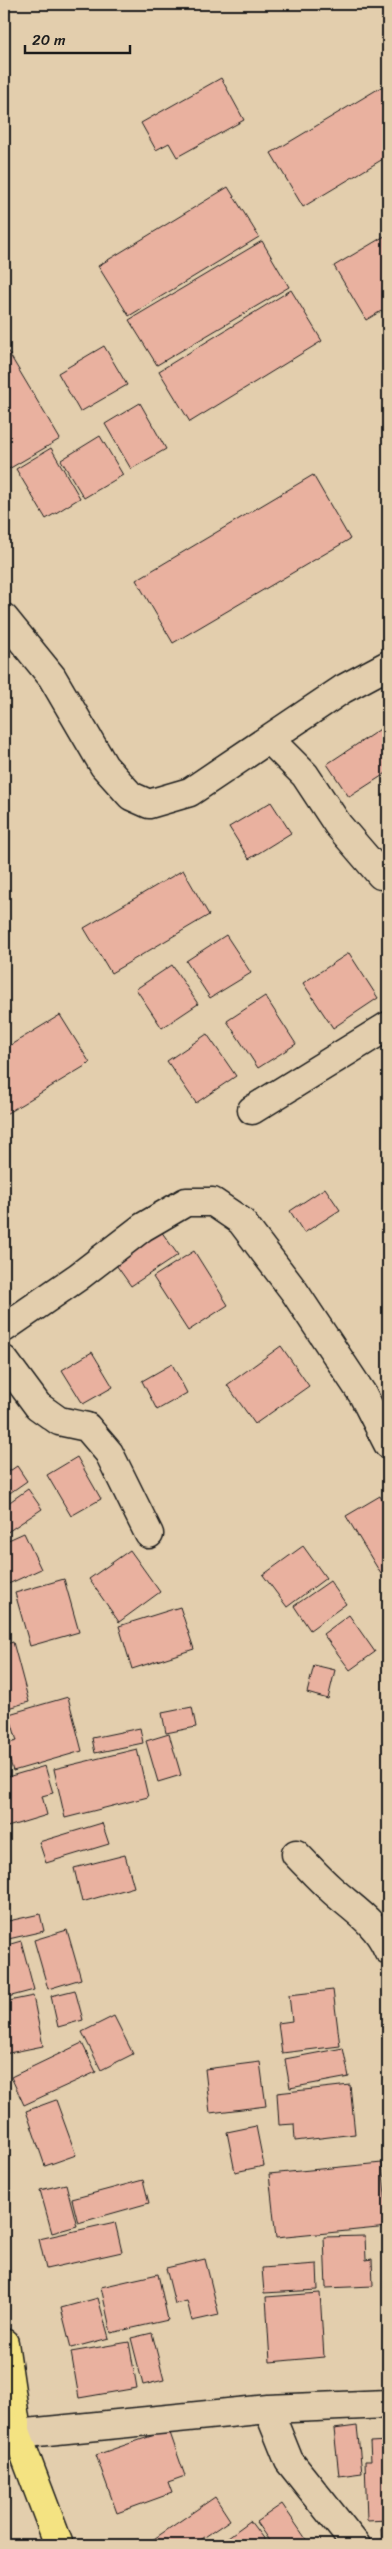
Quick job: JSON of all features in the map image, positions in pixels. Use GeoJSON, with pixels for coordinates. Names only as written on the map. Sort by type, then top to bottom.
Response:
{"type":"FeatureCollection","features":[{"type":"Feature","properties":{"kind":"main road"},"geometry":{"type":"LineString","coordinates":[[4,2343],[17,2434]]}},
{"type":"Feature","properties":{"kind":"main road"},"geometry":{"type":"LineString","coordinates":[[4,2406],[17,2434],[59,2545]]}},
{"type":"Feature","properties":{"kind":"street"},"geometry":{"type":"LineString","coordinates":[[4,618],[52,677],[104,766],[131,796],[149,804],[190,792],[343,689],[388,665]]}},
{"type":"Feature","properties":{"kind":"street"},"geometry":{"type":"LineString","coordinates":[[269,739],[305,775],[338,825],[381,875],[388,875]]}},
{"type":"Feature","properties":{"kind":"street"},"geometry":{"type":"LineString","coordinates":[[252,1110],[388,1026]]}},
{"type":"Feature","properties":{"kind":"street"},"geometry":{"type":"LineString","coordinates":[[4,1328],[78,1277],[144,1227],[186,1202],[213,1202],[240,1222],[294,1291],[363,1395],[388,1444]]}},
{"type":"Feature","properties":{"kind":"street"},"geometry":{"type":"LineString","coordinates":[[4,1360],[38,1406],[59,1421],[87,1428],[108,1453],[149,1534]]}},
{"type":"Feature","properties":{"kind":"street"},"geometry":{"type":"LineString","coordinates":[[296,1854],[332,1890],[369,1922],[383,1937],[388,1950]]}},
{"type":"Feature","properties":{"kind":"street"},"geometry":{"type":"LineString","coordinates":[[17,2434],[268,2409],[388,2404]]}},
{"type":"Feature","properties":{"kind":"street"},"geometry":{"type":"LineString","coordinates":[[268,2409],[289,2461],[356,2545]]}},
{"type":"Feature","properties":{"kind":"building"},"geometry":{"type":"Polygon","coordinates":[[[221,78],[244,120],[177,157],[169,143],[156,150],[141,123],[221,78]]]}},
{"type":"Feature","properties":{"kind":"building"},"geometry":{"type":"Polygon","coordinates":[[[388,83],[388,156],[303,207],[271,153],[388,83]]]}},
{"type":"Feature","properties":{"kind":"building"},"geometry":{"type":"Polygon","coordinates":[[[228,187],[259,237],[129,316],[98,266],[228,187]]]}},
{"type":"Feature","properties":{"kind":"building"},"geometry":{"type":"Polygon","coordinates":[[[388,234],[388,307],[366,320],[334,266],[388,234]]]}},
{"type":"Feature","properties":{"kind":"building"},"geometry":{"type":"Polygon","coordinates":[[[262,241],[289,287],[157,365],[129,320],[262,241]]]}},
{"type":"Feature","properties":{"kind":"building"},"geometry":{"type":"Polygon","coordinates":[[[291,290],[322,341],[190,422],[159,371],[291,290]]]}},
{"type":"Feature","properties":{"kind":"building"},"geometry":{"type":"Polygon","coordinates":[[[4,345],[60,439],[7,470],[4,464],[4,345]]]}},
{"type":"Feature","properties":{"kind":"building"},"geometry":{"type":"Polygon","coordinates":[[[104,346],[127,385],[80,412],[58,373],[104,346]]]}},
{"type":"Feature","properties":{"kind":"building"},"geometry":{"type":"Polygon","coordinates":[[[140,403],[166,449],[131,469],[105,424],[140,403]]]}},
{"type":"Feature","properties":{"kind":"building"},"geometry":{"type":"Polygon","coordinates":[[[100,436],[123,475],[84,498],[61,460],[100,436]]]}},
{"type":"Feature","properties":{"kind":"building"},"geometry":{"type":"Polygon","coordinates":[[[51,448],[80,498],[46,519],[16,469],[51,448]]]}},
{"type":"Feature","properties":{"kind":"building"},"geometry":{"type":"Polygon","coordinates":[[[313,475],[350,539],[173,643],[136,580],[313,475]]]}},
{"type":"Feature","properties":{"kind":"building"},"geometry":{"type":"Polygon","coordinates":[[[388,724],[388,772],[349,797],[327,764],[388,724]]]}},
{"type":"Feature","properties":{"kind":"building"},"geometry":{"type":"Polygon","coordinates":[[[271,802],[291,833],[249,859],[229,827],[271,802]]]}},
{"type":"Feature","properties":{"kind":"building"},"geometry":{"type":"Polygon","coordinates":[[[183,870],[209,915],[111,973],[84,928],[183,870]]]}},
{"type":"Feature","properties":{"kind":"building"},"geometry":{"type":"Polygon","coordinates":[[[226,935],[251,973],[210,998],[186,961],[226,935]]]}},
{"type":"Feature","properties":{"kind":"building"},"geometry":{"type":"Polygon","coordinates":[[[349,953],[378,998],[333,1028],[303,983],[349,953]]]}},
{"type":"Feature","properties":{"kind":"building"},"geometry":{"type":"Polygon","coordinates":[[[172,965],[198,1004],[162,1028],[136,989],[172,965]]]}},
{"type":"Feature","properties":{"kind":"building"},"geometry":{"type":"Polygon","coordinates":[[[265,996],[296,1044],[258,1068],[227,1021],[265,996]]]}},
{"type":"Feature","properties":{"kind":"building"},"geometry":{"type":"Polygon","coordinates":[[[60,1015],[90,1063],[4,1115],[4,1049],[60,1015]]]}},
{"type":"Feature","properties":{"kind":"building"},"geometry":{"type":"Polygon","coordinates":[[[207,1034],[236,1076],[196,1103],[167,1061],[207,1034]]]}},
{"type":"Feature","properties":{"kind":"building"},"geometry":{"type":"Polygon","coordinates":[[[325,1188],[340,1210],[304,1233],[290,1211],[325,1188]]]}},
{"type":"Feature","properties":{"kind":"building"},"geometry":{"type":"Polygon","coordinates":[[[161,1231],[178,1255],[131,1286],[114,1262],[161,1231]]]}},
{"type":"Feature","properties":{"kind":"building"},"geometry":{"type":"Polygon","coordinates":[[[194,1251],[228,1305],[188,1331],[153,1277],[194,1251]]]}},
{"type":"Feature","properties":{"kind":"building"},"geometry":{"type":"Polygon","coordinates":[[[281,1346],[309,1386],[255,1424],[227,1385],[281,1346]]]}},
{"type":"Feature","properties":{"kind":"building"},"geometry":{"type":"Polygon","coordinates":[[[92,1352],[113,1387],[83,1404],[62,1370],[92,1352]]]}},
{"type":"Feature","properties":{"kind":"building"},"geometry":{"type":"Polygon","coordinates":[[[172,1364],[187,1393],[157,1410],[142,1381],[172,1364]]]}},
{"type":"Feature","properties":{"kind":"building"},"geometry":{"type":"Polygon","coordinates":[[[77,1457],[101,1499],[71,1516],[47,1475],[77,1457]]]}},
{"type":"Feature","properties":{"kind":"building"},"geometry":{"type":"Polygon","coordinates":[[[17,1466],[27,1481],[4,1497],[4,1475],[17,1466]]]}},
{"type":"Feature","properties":{"kind":"building"},"geometry":{"type":"Polygon","coordinates":[[[28,1489],[42,1509],[6,1533],[4,1530],[4,1506],[28,1489]]]}},
{"type":"Feature","properties":{"kind":"building"},"geometry":{"type":"Polygon","coordinates":[[[380,1496],[388,1511],[388,1570],[381,1574],[346,1516],[380,1496]]]}},
{"type":"Feature","properties":{"kind":"building"},"geometry":{"type":"Polygon","coordinates":[[[24,1533],[41,1569],[4,1586],[4,1542],[24,1533]]]}},
{"type":"Feature","properties":{"kind":"building"},"geometry":{"type":"Polygon","coordinates":[[[303,1546],[326,1578],[287,1607],[263,1575],[303,1546]]]}},
{"type":"Feature","properties":{"kind":"building"},"geometry":{"type":"Polygon","coordinates":[[[130,1550],[160,1592],[119,1622],[89,1579],[130,1550]]]}},
{"type":"Feature","properties":{"kind":"building"},"geometry":{"type":"Polygon","coordinates":[[[64,1579],[79,1632],[30,1646],[15,1593],[64,1579]]]}},
{"type":"Feature","properties":{"kind":"building"},"geometry":{"type":"Polygon","coordinates":[[[330,1581],[346,1604],[310,1630],[294,1606],[330,1581]]]}},
{"type":"Feature","properties":{"kind":"building"},"geometry":{"type":"Polygon","coordinates":[[[180,1607],[194,1649],[132,1669],[119,1626],[180,1607]]]}},
{"type":"Feature","properties":{"kind":"building"},"geometry":{"type":"Polygon","coordinates":[[[349,1615],[375,1652],[350,1670],[323,1634],[349,1615]]]}},
{"type":"Feature","properties":{"kind":"building"},"geometry":{"type":"Polygon","coordinates":[[[13,1642],[29,1702],[4,1709],[4,1645],[13,1642]]]}},
{"type":"Feature","properties":{"kind":"building"},"geometry":{"type":"Polygon","coordinates":[[[314,1665],[335,1670],[328,1699],[307,1693],[314,1665]]]}},
{"type":"Feature","properties":{"kind":"building"},"geometry":{"type":"Polygon","coordinates":[[[68,1697],[82,1751],[13,1771],[5,1744],[17,1741],[9,1714],[68,1697]]]}},
{"type":"Feature","properties":{"kind":"building"},"geometry":{"type":"Polygon","coordinates":[[[192,1707],[196,1727],[166,1733],[162,1713],[192,1707]]]}},
{"type":"Feature","properties":{"kind":"building"},"geometry":{"type":"Polygon","coordinates":[[[140,1728],[143,1743],[95,1753],[92,1738],[140,1728]]]}},
{"type":"Feature","properties":{"kind":"building"},"geometry":{"type":"Polygon","coordinates":[[[169,1734],[181,1775],[158,1782],[146,1741],[169,1734]]]}},
{"type":"Feature","properties":{"kind":"building"},"geometry":{"type":"Polygon","coordinates":[[[137,1749],[148,1797],[65,1818],[54,1769],[137,1749]]]}},
{"type":"Feature","properties":{"kind":"building"},"geometry":{"type":"Polygon","coordinates":[[[45,1766],[53,1793],[42,1796],[47,1815],[4,1828],[4,1778],[45,1766]]]}},
{"type":"Feature","properties":{"kind":"building"},"geometry":{"type":"Polygon","coordinates":[[[102,1823],[109,1844],[46,1863],[39,1842],[102,1823]]]}},
{"type":"Feature","properties":{"kind":"building"},"geometry":{"type":"Polygon","coordinates":[[[125,1855],[134,1887],[82,1902],[74,1868],[125,1855]]]}},
{"type":"Feature","properties":{"kind":"building"},"geometry":{"type":"Polygon","coordinates":[[[40,1914],[44,1931],[4,1940],[4,1922],[40,1914]]]}},
{"type":"Feature","properties":{"kind":"building"},"geometry":{"type":"Polygon","coordinates":[[[67,1930],[81,1979],[48,1989],[34,1940],[67,1930]]]}},
{"type":"Feature","properties":{"kind":"building"},"geometry":{"type":"Polygon","coordinates":[[[21,1941],[34,1990],[4,1998],[4,1946],[21,1941]]]}},
{"type":"Feature","properties":{"kind":"building"},"geometry":{"type":"Polygon","coordinates":[[[75,1990],[83,2020],[58,2027],[51,1996],[75,1990]]]}},
{"type":"Feature","properties":{"kind":"building"},"geometry":{"type":"Polygon","coordinates":[[[333,1990],[340,2046],[282,2053],[278,2023],[292,2021],[289,1995],[333,1990]]]}},
{"type":"Feature","properties":{"kind":"building"},"geometry":{"type":"Polygon","coordinates":[[[33,1996],[43,2046],[4,2054],[4,2002],[33,1996]]]}},
{"type":"Feature","properties":{"kind":"building"},"geometry":{"type":"Polygon","coordinates":[[[114,2016],[133,2054],[101,2070],[82,2032],[114,2016]]]}},
{"type":"Feature","properties":{"kind":"building"},"geometry":{"type":"Polygon","coordinates":[[[82,2043],[96,2072],[24,2105],[11,2077],[82,2043]]]}},
{"type":"Feature","properties":{"kind":"building"},"geometry":{"type":"Polygon","coordinates":[[[343,2048],[349,2077],[290,2088],[285,2059],[343,2048]]]}},
{"type":"Feature","properties":{"kind":"building"},"geometry":{"type":"Polygon","coordinates":[[[260,2062],[266,2106],[210,2113],[205,2069],[260,2062]]]}},
{"type":"Feature","properties":{"kind":"building"},"geometry":{"type":"Polygon","coordinates":[[[350,2085],[355,2134],[295,2141],[294,2124],[279,2125],[277,2093],[350,2085]]]}},
{"type":"Feature","properties":{"kind":"building"},"geometry":{"type":"Polygon","coordinates":[[[56,2100],[76,2155],[45,2166],[26,2111],[56,2100]]]}},
{"type":"Feature","properties":{"kind":"building"},"geometry":{"type":"Polygon","coordinates":[[[256,2126],[264,2166],[235,2172],[227,2132],[256,2126]]]}},
{"type":"Feature","properties":{"kind":"building"},"geometry":{"type":"Polygon","coordinates":[[[382,2163],[388,2227],[276,2238],[269,2174],[382,2163]]]}},
{"type":"Feature","properties":{"kind":"building"},"geometry":{"type":"Polygon","coordinates":[[[143,2180],[149,2203],[78,2223],[72,2199],[143,2180]]]}},
{"type":"Feature","properties":{"kind":"building"},"geometry":{"type":"Polygon","coordinates":[[[66,2184],[77,2226],[52,2233],[40,2190],[66,2184]]]}},
{"type":"Feature","properties":{"kind":"building"},"geometry":{"type":"Polygon","coordinates":[[[115,2222],[122,2252],[46,2269],[39,2239],[115,2222]]]}},
{"type":"Feature","properties":{"kind":"building"},"geometry":{"type":"Polygon","coordinates":[[[365,2236],[366,2260],[372,2259],[373,2286],[326,2288],[324,2237],[365,2236]]]}},
{"type":"Feature","properties":{"kind":"building"},"geometry":{"type":"Polygon","coordinates":[[[205,2259],[219,2315],[192,2321],[187,2301],[175,2304],[166,2268],[205,2259]]]}},
{"type":"Feature","properties":{"kind":"building"},"geometry":{"type":"Polygon","coordinates":[[[317,2264],[318,2290],[264,2293],[262,2268],[317,2264]]]}},
{"type":"Feature","properties":{"kind":"building"},"geometry":{"type":"Polygon","coordinates":[[[158,2274],[168,2320],[111,2333],[101,2287],[158,2274]]]}},
{"type":"Feature","properties":{"kind":"building"},"geometry":{"type":"Polygon","coordinates":[[[320,2293],[324,2357],[270,2362],[266,2297],[320,2293]]]}},
{"type":"Feature","properties":{"kind":"building"},"geometry":{"type":"Polygon","coordinates":[[[98,2298],[109,2338],[71,2348],[61,2308],[98,2298]]]}},
{"type":"Feature","properties":{"kind":"building"},"geometry":{"type":"Polygon","coordinates":[[[152,2333],[164,2380],[143,2385],[131,2338],[152,2333]]]}},
{"type":"Feature","properties":{"kind":"building"},"geometry":{"type":"Polygon","coordinates":[[[129,2342],[137,2388],[79,2398],[71,2352],[129,2342]]]}},
{"type":"Feature","properties":{"kind":"building"},"geometry":{"type":"Polygon","coordinates":[[[357,2426],[362,2473],[339,2476],[334,2429],[357,2426]]]}},
{"type":"Feature","properties":{"kind":"building"},"geometry":{"type":"Polygon","coordinates":[[[169,2430],[185,2476],[168,2482],[172,2493],[117,2513],[96,2455],[169,2430]]]}},
{"type":"Feature","properties":{"kind":"building"},"geometry":{"type":"Polygon","coordinates":[[[388,2441],[388,2520],[367,2521],[365,2461],[371,2461],[370,2442],[388,2441]]]}},
{"type":"Feature","properties":{"kind":"building"},"geometry":{"type":"Polygon","coordinates":[[[215,2497],[230,2520],[193,2545],[145,2545],[215,2497]]]}},
{"type":"Feature","properties":{"kind":"building"},"geometry":{"type":"Polygon","coordinates":[[[282,2504],[308,2542],[303,2545],[272,2545],[256,2522],[282,2504]]]}},
{"type":"Feature","properties":{"kind":"building"},"geometry":{"type":"Polygon","coordinates":[[[250,2521],[268,2545],[217,2545],[250,2521]]]}},
{"type":"Feature","properties":{"kind":"building"},"geometry":{"type":"Polygon","coordinates":[[[388,2527],[388,2545],[382,2545],[381,2528],[388,2527]]]}}]}
